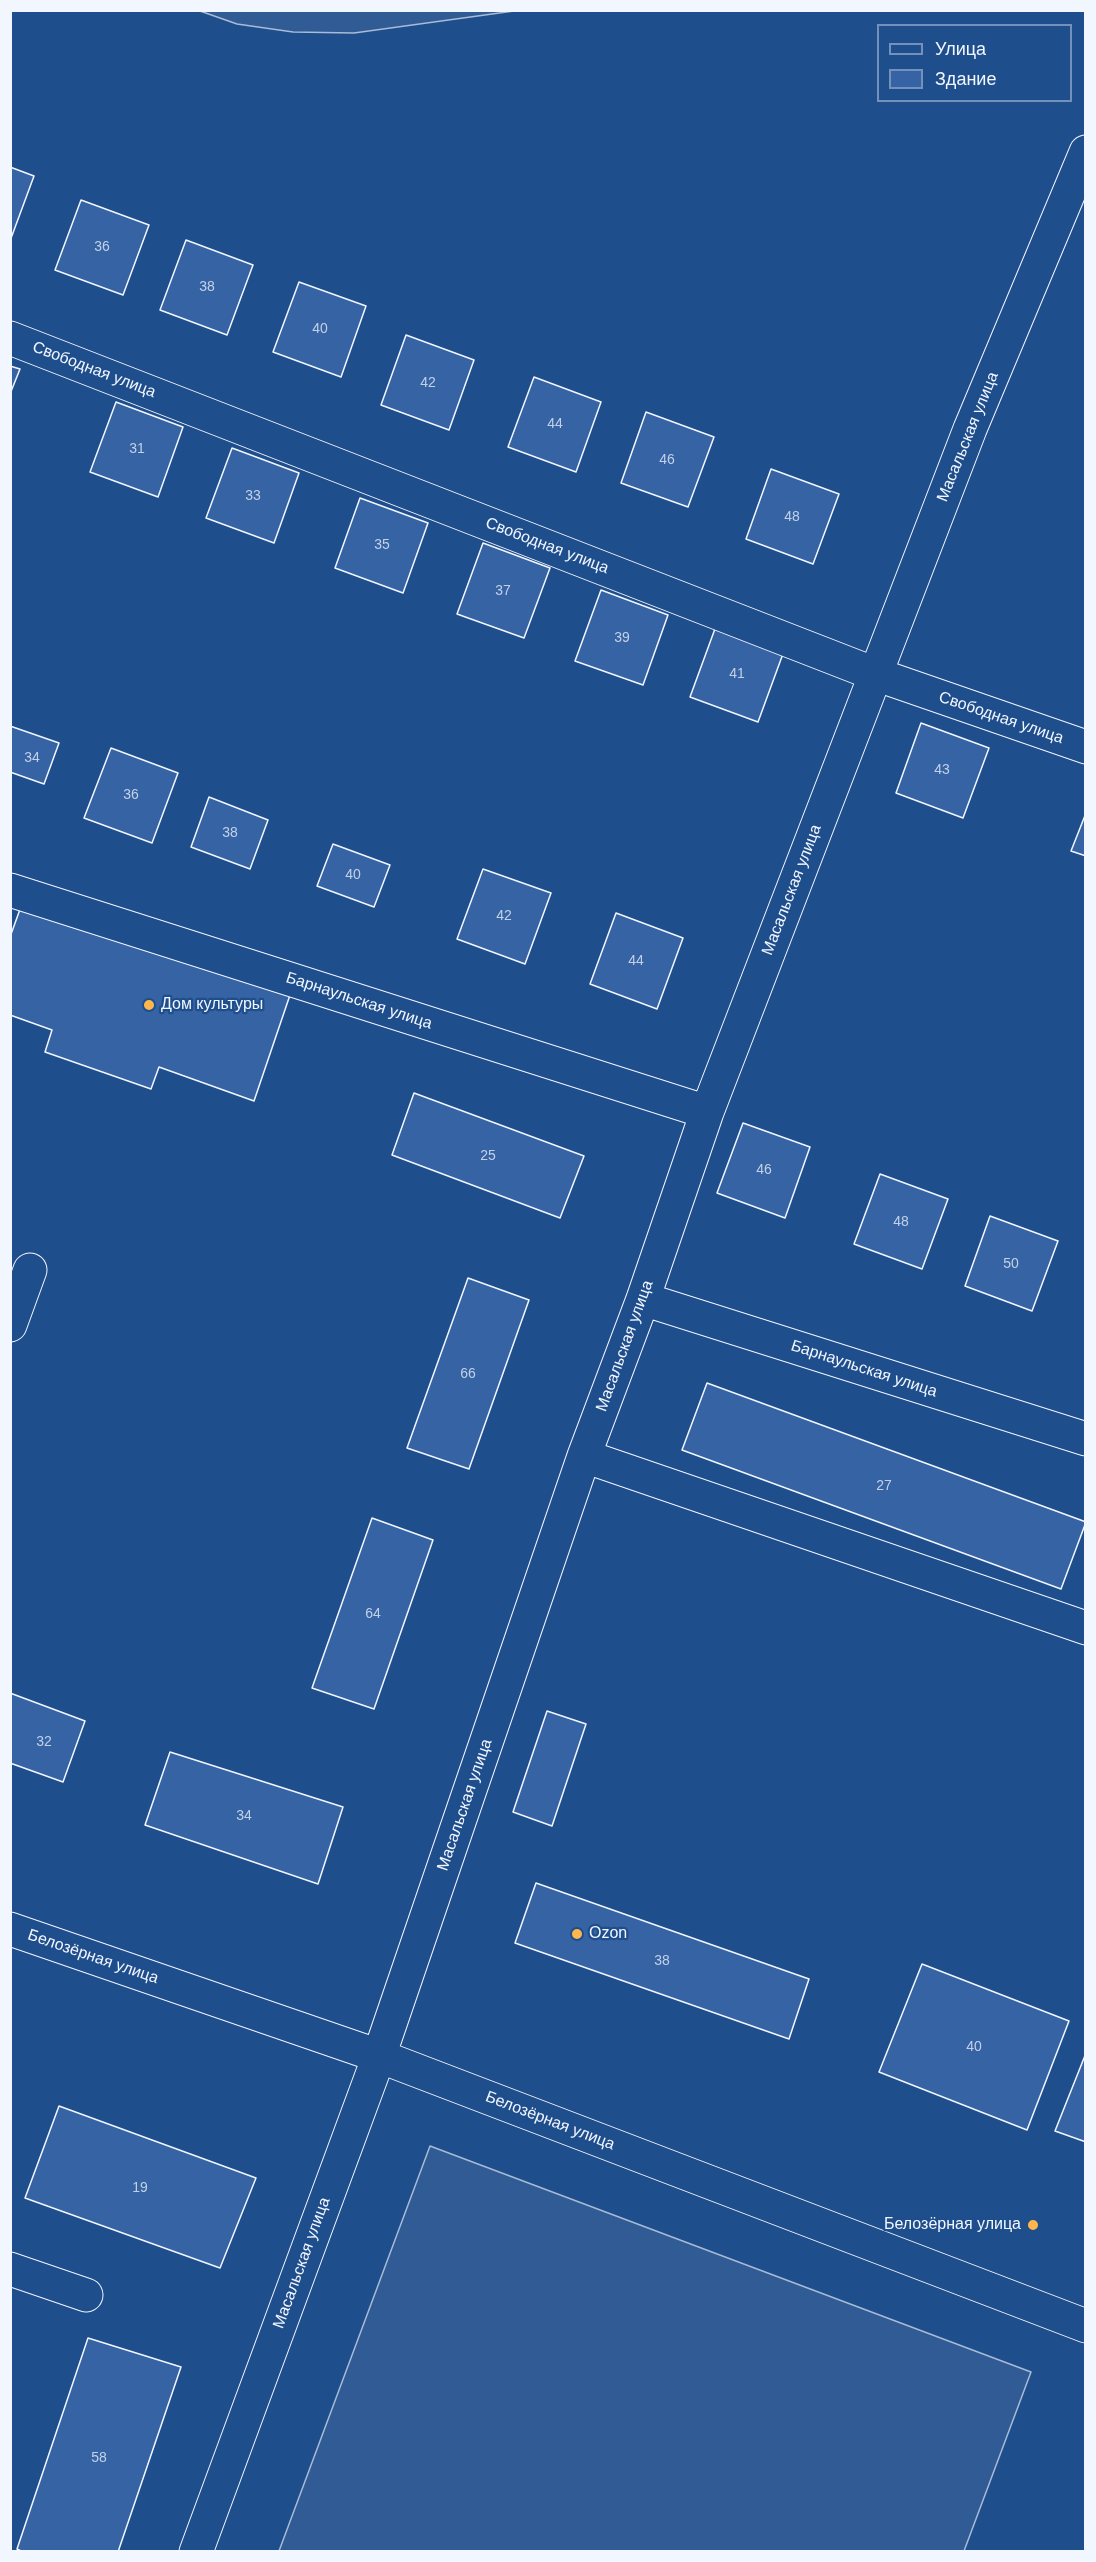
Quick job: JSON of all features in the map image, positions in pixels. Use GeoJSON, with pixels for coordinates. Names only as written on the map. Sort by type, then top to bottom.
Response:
{"type":"FeatureCollection","features":[{"type":"Feature","properties":{"kind":"street","name":"Масальская улица"},"geometry":{"type":"LineString","coordinates":[[195,2552],[379,2055],[584,1456],[643,1299],[707,1112],[970,429],[1076,204],[1086,152]]}},
{"type":"Feature","properties":{"kind":"street","name":"Свободная улица"},"geometry":{"type":"LineString","coordinates":[[10,338],[875,674],[1086,747]]}},
{"type":"Feature","properties":{"kind":"street","name":"Барнаульская улица"},"geometry":{"type":"LineString","coordinates":[[10,890],[707,1112]]}},
{"type":"Feature","properties":{"kind":"street"},"geometry":{"type":"LineString","coordinates":[[10,1325],[30,1270]]}},
{"type":"Feature","properties":{"kind":"street","name":"Барнаульская улица"},"geometry":{"type":"LineString","coordinates":[[643,1299],[1086,1439]]}},
{"type":"Feature","properties":{"kind":"street"},"geometry":{"type":"LineString","coordinates":[[584,1456],[1086,1628]]}},
{"type":"Feature","properties":{"kind":"street","name":"Белозёрная улица"},"geometry":{"type":"LineString","coordinates":[[10,1929],[379,2055],[1086,2326]]}},
{"type":"Feature","properties":{"kind":"street"},"geometry":{"type":"LineString","coordinates":[[10,2269],[86,2295]]}},
{"type":"Feature","properties":{"kind":"shaded area"},"geometry":{"type":"Polygon","coordinates":[[[200,11],[514,11],[354,33],[293,32],[237,24],[200,11]]]}},
{"type":"Feature","properties":{"kind":"shaded area"},"geometry":{"type":"Polygon","coordinates":[[[430,2146],[1031,2372],[964,2551],[279,2551],[430,2146]]]}},
{"type":"Feature","properties":{"kind":"building"},"geometry":{"type":"Polygon","coordinates":[[[10,167],[34,176],[10,241],[10,167]]]}},
{"type":"Feature","properties":{"kind":"building"},"geometry":{"type":"Polygon","coordinates":[[[81,200],[149,225],[123,295],[55,270],[81,200]]]}},
{"type":"Feature","properties":{"kind":"building"},"geometry":{"type":"Polygon","coordinates":[[[186,240],[253,265],[227,335],[160,310],[186,240]]]}},
{"type":"Feature","properties":{"kind":"building"},"geometry":{"type":"Polygon","coordinates":[[[299,282],[366,306],[341,377],[273,352],[299,282]]]}},
{"type":"Feature","properties":{"kind":"building"},"geometry":{"type":"Polygon","coordinates":[[[406,335],[474,360],[449,430],[381,405],[406,335]]]}},
{"type":"Feature","properties":{"kind":"building"},"geometry":{"type":"Polygon","coordinates":[[[10,366],[20,369],[10,394],[10,366]]]}},
{"type":"Feature","properties":{"kind":"building"},"geometry":{"type":"Polygon","coordinates":[[[534,377],[601,402],[576,472],[508,447],[534,377]]]}},
{"type":"Feature","properties":{"kind":"building"},"geometry":{"type":"Polygon","coordinates":[[[116,402],[183,427],[158,497],[90,472],[116,402]]]}},
{"type":"Feature","properties":{"kind":"building"},"geometry":{"type":"Polygon","coordinates":[[[646,412],[714,437],[688,507],[621,483],[646,412]]]}},
{"type":"Feature","properties":{"kind":"building"},"geometry":{"type":"Polygon","coordinates":[[[232,448],[299,473],[274,543],[206,518],[232,448]]]}},
{"type":"Feature","properties":{"kind":"building"},"geometry":{"type":"Polygon","coordinates":[[[771,469],[839,494],[813,564],[746,539],[771,469]]]}},
{"type":"Feature","properties":{"kind":"building"},"geometry":{"type":"Polygon","coordinates":[[[360,498],[428,523],[403,593],[335,568],[360,498]]]}},
{"type":"Feature","properties":{"kind":"building"},"geometry":{"type":"Polygon","coordinates":[[[483,543],[550,568],[524,638],[457,614],[483,543]]]}},
{"type":"Feature","properties":{"kind":"building"},"geometry":{"type":"Polygon","coordinates":[[[601,590],[668,615],[643,685],[575,661],[601,590]]]}},
{"type":"Feature","properties":{"kind":"building"},"geometry":{"type":"Polygon","coordinates":[[[716,626],[784,651],[758,722],[690,697],[716,626]]]}},
{"type":"Feature","properties":{"kind":"building"},"geometry":{"type":"Polygon","coordinates":[[[921,723],[989,748],[963,818],[896,793],[921,723]]]}},
{"type":"Feature","properties":{"kind":"building"},"geometry":{"type":"Polygon","coordinates":[[[10,726],[59,743],[44,784],[10,772],[10,726]]]}},
{"type":"Feature","properties":{"kind":"building"},"geometry":{"type":"Polygon","coordinates":[[[111,748],[178,773],[152,843],[84,818],[111,748]]]}},
{"type":"Feature","properties":{"kind":"building"},"geometry":{"type":"Polygon","coordinates":[[[209,797],[268,820],[250,869],[191,847],[209,797]]]}},
{"type":"Feature","properties":{"kind":"building"},"geometry":{"type":"Polygon","coordinates":[[[1086,813],[1086,856],[1071,851],[1086,813]]]}},
{"type":"Feature","properties":{"kind":"building"},"geometry":{"type":"Polygon","coordinates":[[[333,844],[390,865],[374,907],[317,886],[333,844]]]}},
{"type":"Feature","properties":{"kind":"building"},"geometry":{"type":"Polygon","coordinates":[[[483,869],[551,893],[525,964],[457,939],[483,869]]]}},
{"type":"Feature","properties":{"kind":"building","name":"Дом культуры"},"geometry":{"type":"Polygon","coordinates":[[[23,901],[290,995],[254,1101],[159,1067],[151,1089],[45,1052],[52,1030],[10,1015],[10,937],[23,901]]]}},
{"type":"Feature","properties":{"kind":"building"},"geometry":{"type":"Polygon","coordinates":[[[616,913],[683,938],[657,1009],[590,984],[616,913]]]}},
{"type":"Feature","properties":{"kind":"building"},"geometry":{"type":"Polygon","coordinates":[[[414,1093],[584,1156],[560,1218],[392,1155],[414,1093]]]}},
{"type":"Feature","properties":{"kind":"building"},"geometry":{"type":"Polygon","coordinates":[[[743,1123],[810,1147],[785,1218],[717,1193],[743,1123]]]}},
{"type":"Feature","properties":{"kind":"building"},"geometry":{"type":"Polygon","coordinates":[[[880,1174],[948,1199],[922,1269],[854,1244],[880,1174]]]}},
{"type":"Feature","properties":{"kind":"building"},"geometry":{"type":"Polygon","coordinates":[[[990,1216],[1058,1241],[1032,1311],[965,1286],[990,1216]]]}},
{"type":"Feature","properties":{"kind":"building"},"geometry":{"type":"Polygon","coordinates":[[[468,1278],[529,1300],[469,1469],[407,1448],[468,1278]]]}},
{"type":"Feature","properties":{"kind":"building"},"geometry":{"type":"Polygon","coordinates":[[[707,1383],[1086,1522],[1061,1589],[682,1450],[707,1383]]]}},
{"type":"Feature","properties":{"kind":"building"},"geometry":{"type":"Polygon","coordinates":[[[372,1518],[433,1540],[374,1709],[312,1688],[372,1518]]]}},
{"type":"Feature","properties":{"kind":"building"},"geometry":{"type":"Polygon","coordinates":[[[10,1693],[85,1721],[63,1782],[10,1763],[10,1693]]]}},
{"type":"Feature","properties":{"kind":"building"},"geometry":{"type":"Polygon","coordinates":[[[547,1711],[586,1724],[552,1826],[513,1812],[547,1711]]]}},
{"type":"Feature","properties":{"kind":"building"},"geometry":{"type":"Polygon","coordinates":[[[170,1752],[343,1807],[318,1884],[145,1825],[170,1752]]]}},
{"type":"Feature","properties":{"kind":"building"},"geometry":{"type":"Polygon","coordinates":[[[536,1883],[809,1979],[789,2039],[515,1943],[536,1883]]]}},
{"type":"Feature","properties":{"kind":"building"},"geometry":{"type":"Polygon","coordinates":[[[922,1964],[1069,2021],[1027,2130],[879,2072],[922,1964]]]}},
{"type":"Feature","properties":{"kind":"building"},"geometry":{"type":"Polygon","coordinates":[[[1086,2053],[1086,2142],[1055,2131],[1086,2053]]]}},
{"type":"Feature","properties":{"kind":"building"},"geometry":{"type":"Polygon","coordinates":[[[59,2106],[256,2178],[220,2268],[25,2198],[59,2106]]]}},
{"type":"Feature","properties":{"kind":"building"},"geometry":{"type":"Polygon","coordinates":[[[88,2338],[181,2367],[118,2552],[23,2552],[17,2549],[88,2338]]]}},
{"type":"Feature","properties":{"kind":"place","name":"Дом культуры"},"geometry":{"type":"Point","coordinates":[149,1005]}},
{"type":"Feature","properties":{"kind":"place","name":"Ozon"},"geometry":{"type":"Point","coordinates":[577,1934]}},
{"type":"Feature","properties":{"kind":"place","name":"Белозёрная улица"},"geometry":{"type":"Point","coordinates":[1033,2225]}}]}
